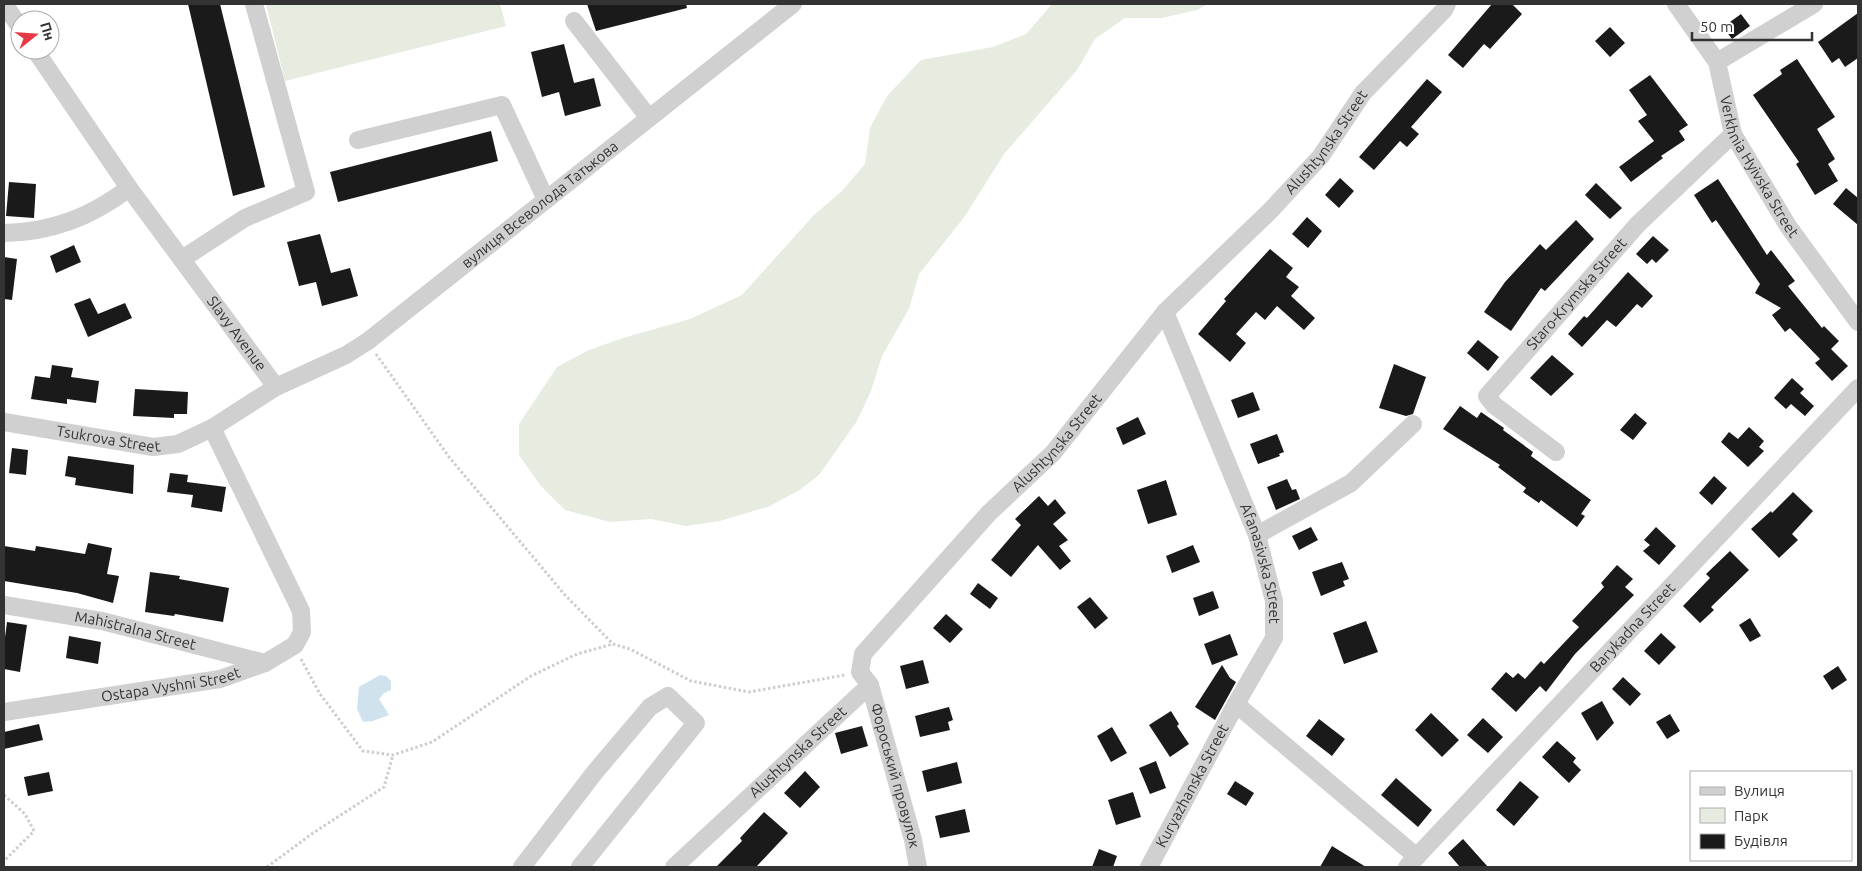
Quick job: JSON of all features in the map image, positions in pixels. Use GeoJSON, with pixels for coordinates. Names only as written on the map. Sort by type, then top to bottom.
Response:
{"type":"FeatureCollection","features":[{"type":"Feature","properties":{"kind":"street"},"geometry":{"type":"LineString","coordinates":[[182,259],[245,218],[306,192],[254,4]]}},
{"type":"Feature","properties":{"kind":"street","name":"вулиця Всеволода Татькова"},"geometry":{"type":"LineString","coordinates":[[276,387],[346,355],[368,341],[793,4]]}},
{"type":"Feature","properties":{"kind":"street","name":"Alushtynska Street"},"geometry":{"type":"LineString","coordinates":[[674,867],[865,679],[863,654],[989,513],[1054,453],[1165,312],[1271,210],[1321,156],[1363,93],[1444,10],[1447,4]]}},
{"type":"Feature","properties":{"kind":"street","name":"Verkhnia Hyivska Street"},"geometry":{"type":"LineString","coordinates":[[1676,4],[1717,62],[1733,134],[1788,226],[1858,322]]}},
{"type":"Feature","properties":{"kind":"street"},"geometry":{"type":"LineString","coordinates":[[1717,62],[1814,4]]}},
{"type":"Feature","properties":{"kind":"street"},"geometry":{"type":"LineString","coordinates":[[574,21],[649,118]]}},
{"type":"Feature","properties":{"kind":"street","name":"Slavy Avenue"},"geometry":{"type":"LineString","coordinates":[[42,60],[128,188],[276,387]]}},
{"type":"Feature","properties":{"kind":"street"},"geometry":{"type":"LineString","coordinates":[[358,140],[502,105],[546,200]]}},
{"type":"Feature","properties":{"kind":"street","name":"Staro-Krymska Street"},"geometry":{"type":"LineString","coordinates":[[1556,452],[1494,405],[1488,396],[1638,224],[1733,134]]}},
{"type":"Feature","properties":{"kind":"street"},"geometry":{"type":"LineString","coordinates":[[4,233],[46,229],[68,223],[96,210],[128,188]]}},
{"type":"Feature","properties":{"kind":"street","name":"Afanasivska Street"},"geometry":{"type":"LineString","coordinates":[[1165,312],[1258,535],[1274,601],[1274,638],[1236,704]]}},
{"type":"Feature","properties":{"kind":"street"},"geometry":{"type":"LineString","coordinates":[[276,387],[212,428],[301,611],[302,632],[295,645]]}},
{"type":"Feature","properties":{"kind":"street","name":"Barykadna Street"},"geometry":{"type":"LineString","coordinates":[[1412,862],[1858,388]]}},
{"type":"Feature","properties":{"kind":"street","name":"Tsukrova Street"},"geometry":{"type":"LineString","coordinates":[[4,422],[153,447],[178,444],[212,428]]}},
{"type":"Feature","properties":{"kind":"street"},"geometry":{"type":"LineString","coordinates":[[1258,535],[1351,483],[1413,424]]}},
{"type":"Feature","properties":{"kind":"street","name":"Mahistralna Street"},"geometry":{"type":"LineString","coordinates":[[4,605],[102,621],[265,663]]}},
{"type":"Feature","properties":{"kind":"street","name":"Ostapa Vyshni Street"},"geometry":{"type":"LineString","coordinates":[[4,712],[220,679],[265,663],[295,645]]}},
{"type":"Feature","properties":{"kind":"street","name":"Фороський провулок"},"geometry":{"type":"LineString","coordinates":[[865,679],[913,840],[918,867]]}},
{"type":"Feature","properties":{"kind":"street"},"geometry":{"type":"LineString","coordinates":[[522,867],[595,772],[650,707],[668,696],[696,724],[580,867]]}},
{"type":"Feature","properties":{"kind":"street"},"geometry":{"type":"LineString","coordinates":[[1236,704],[1412,862]]}},
{"type":"Feature","properties":{"kind":"street","name":"Kuryazhanska Street"},"geometry":{"type":"LineString","coordinates":[[1149,867],[1236,704]]}},
{"type":"Feature","properties":{"kind":"path"},"geometry":{"type":"LineString","coordinates":[[368,341],[393,381],[449,457],[565,595],[612,644],[630,649],[691,681],[749,692],[865,679]]}},
{"type":"Feature","properties":{"kind":"path"},"geometry":{"type":"LineString","coordinates":[[295,645],[306,671],[320,694],[363,751],[393,755],[432,742],[531,676],[577,654],[612,644]]}},
{"type":"Feature","properties":{"kind":"path"},"geometry":{"type":"LineString","coordinates":[[267,867],[313,832],[384,787],[393,755]]}},
{"type":"Feature","properties":{"kind":"path"},"geometry":{"type":"LineString","coordinates":[[4,795],[25,814],[34,831],[4,861]]}},
{"type":"Feature","properties":{"kind":"green space"},"geometry":{"type":"Polygon","coordinates":[[[266,4],[500,4],[506,26],[285,81],[266,4]]]}},
{"type":"Feature","properties":{"kind":"green space"},"geometry":{"type":"Polygon","coordinates":[[[1052,4],[1208,4],[1197,10],[1162,18],[1125,18],[1095,39],[1077,70],[1004,154],[965,216],[919,274],[909,309],[882,356],[871,391],[857,421],[819,475],[801,489],[770,506],[720,521],[686,526],[651,519],[610,522],[565,510],[540,485],[519,455],[519,424],[557,367],[589,350],[690,319],[742,295],[814,215],[841,192],[865,164],[870,128],[887,96],[921,60],[993,47],[1026,34],[1052,4]]]}},
{"type":"Feature","properties":{"kind":"water"},"geometry":{"type":"Polygon","coordinates":[[[380,675],[386,676],[391,681],[391,690],[384,693],[379,699],[389,715],[373,721],[363,722],[357,709],[359,687],[380,675]]]}},
{"type":"Feature","properties":{"kind":"building"},"geometry":{"type":"Polygon","coordinates":[[[188,4],[220,4],[265,187],[233,196],[188,4]]]}},
{"type":"Feature","properties":{"kind":"building"},"geometry":{"type":"Polygon","coordinates":[[[587,4],[686,4],[687,8],[596,31],[587,4]]]}},
{"type":"Feature","properties":{"kind":"building"},"geometry":{"type":"Polygon","coordinates":[[[1492,4],[1512,4],[1522,14],[1490,49],[1484,44],[1463,68],[1448,55],[1492,4]]]}},
{"type":"Feature","properties":{"kind":"building"},"geometry":{"type":"Polygon","coordinates":[[[1858,13],[1858,58],[1845,67],[1839,58],[1832,63],[1818,42],[1858,13]]]}},
{"type":"Feature","properties":{"kind":"building"},"geometry":{"type":"Polygon","coordinates":[[[1741,14],[1750,26],[1732,39],[1723,27],[1741,14]]]}},
{"type":"Feature","properties":{"kind":"building"},"geometry":{"type":"Polygon","coordinates":[[[1610,27],[1625,43],[1610,57],[1595,41],[1610,27]]]}},
{"type":"Feature","properties":{"kind":"building"},"geometry":{"type":"Polygon","coordinates":[[[564,44],[574,83],[594,78],[601,106],[565,116],[559,92],[542,97],[531,52],[564,44]]]}},
{"type":"Feature","properties":{"kind":"building"},"geometry":{"type":"Polygon","coordinates":[[[1797,59],[1835,117],[1817,129],[1835,159],[1828,164],[1838,181],[1815,195],[1796,164],[1799,162],[1753,95],[1782,74],[1780,70],[1797,59]]]}},
{"type":"Feature","properties":{"kind":"building"},"geometry":{"type":"Polygon","coordinates":[[[1650,75],[1688,125],[1679,131],[1685,140],[1661,156],[1663,158],[1631,182],[1619,167],[1654,141],[1638,121],[1647,115],[1629,90],[1650,75]]]}},
{"type":"Feature","properties":{"kind":"building"},"geometry":{"type":"Polygon","coordinates":[[[1427,79],[1442,92],[1411,127],[1419,134],[1407,147],[1400,141],[1374,170],[1359,157],[1427,79]]]}},
{"type":"Feature","properties":{"kind":"building"},"geometry":{"type":"Polygon","coordinates":[[[491,131],[498,161],[338,202],[330,172],[491,131]]]}},
{"type":"Feature","properties":{"kind":"building"},"geometry":{"type":"Polygon","coordinates":[[[1340,178],[1354,191],[1339,208],[1325,195],[1340,178]]]}},
{"type":"Feature","properties":{"kind":"building"},"geometry":{"type":"Polygon","coordinates":[[[1718,179],[1767,255],[1771,250],[1795,281],[1788,286],[1822,328],[1824,326],[1839,341],[1831,349],[1848,366],[1832,381],[1815,363],[1820,359],[1790,328],[1785,332],[1772,315],[1781,308],[1755,293],[1760,284],[1716,220],[1712,223],[1694,195],[1718,179]]]}},
{"type":"Feature","properties":{"kind":"building"},"geometry":{"type":"Polygon","coordinates":[[[9,182],[36,184],[34,218],[6,216],[9,182]]]}},
{"type":"Feature","properties":{"kind":"building"},"geometry":{"type":"Polygon","coordinates":[[[1596,183],[1622,208],[1610,219],[1585,195],[1596,183]]]}},
{"type":"Feature","properties":{"kind":"building"},"geometry":{"type":"Polygon","coordinates":[[[1846,188],[1858,198],[1858,225],[1833,204],[1846,188]]]}},
{"type":"Feature","properties":{"kind":"building"},"geometry":{"type":"Polygon","coordinates":[[[1307,217],[1322,231],[1308,248],[1292,234],[1307,217]]]}},
{"type":"Feature","properties":{"kind":"building"},"geometry":{"type":"Polygon","coordinates":[[[1576,220],[1594,239],[1545,291],[1541,288],[1511,331],[1484,312],[1505,282],[1540,244],[1546,250],[1576,220]]]}},
{"type":"Feature","properties":{"kind":"building"},"geometry":{"type":"Polygon","coordinates":[[[320,234],[331,273],[350,268],[358,296],[322,306],[316,282],[299,286],[287,242],[320,234]]]}},
{"type":"Feature","properties":{"kind":"building"},"geometry":{"type":"Polygon","coordinates":[[[1653,236],[1669,250],[1656,263],[1652,259],[1647,264],[1636,254],[1653,236]]]}},
{"type":"Feature","properties":{"kind":"building"},"geometry":{"type":"Polygon","coordinates":[[[74,245],[81,262],[56,273],[50,256],[74,245]]]}},
{"type":"Feature","properties":{"kind":"building"},"geometry":{"type":"Polygon","coordinates":[[[1270,249],[1293,268],[1286,277],[1299,287],[1291,296],[1315,318],[1304,330],[1277,306],[1265,320],[1256,312],[1236,334],[1246,343],[1230,362],[1198,334],[1226,301],[1224,299],[1270,249]]]}},
{"type":"Feature","properties":{"kind":"building"},"geometry":{"type":"Polygon","coordinates":[[[4,257],[17,259],[12,300],[4,299],[4,257]]]}},
{"type":"Feature","properties":{"kind":"building"},"geometry":{"type":"Polygon","coordinates":[[[1628,272],[1653,296],[1642,308],[1637,304],[1616,327],[1607,320],[1582,347],[1568,334],[1584,316],[1587,318],[1628,272]]]}},
{"type":"Feature","properties":{"kind":"building"},"geometry":{"type":"Polygon","coordinates":[[[90,298],[98,314],[125,303],[132,318],[88,337],[74,304],[90,298]]]}},
{"type":"Feature","properties":{"kind":"building"},"geometry":{"type":"Polygon","coordinates":[[[1478,340],[1499,357],[1488,371],[1467,353],[1478,340]]]}},
{"type":"Feature","properties":{"kind":"building"},"geometry":{"type":"Polygon","coordinates":[[[1552,355],[1574,374],[1551,396],[1530,378],[1552,355]]]}},
{"type":"Feature","properties":{"kind":"building"},"geometry":{"type":"Polygon","coordinates":[[[1394,364],[1426,377],[1413,414],[1406,416],[1379,408],[1394,364]]]}},
{"type":"Feature","properties":{"kind":"building"},"geometry":{"type":"Polygon","coordinates":[[[52,365],[73,368],[71,377],[99,381],[96,403],[67,399],[67,404],[31,399],[35,376],[50,378],[52,365]]]}},
{"type":"Feature","properties":{"kind":"building"},"geometry":{"type":"Polygon","coordinates":[[[1792,378],[1804,389],[1800,393],[1814,406],[1805,416],[1791,404],[1786,409],[1774,398],[1792,378]]]}},
{"type":"Feature","properties":{"kind":"building"},"geometry":{"type":"Polygon","coordinates":[[[135,389],[188,392],[187,414],[174,414],[174,418],[133,416],[135,389]]]}},
{"type":"Feature","properties":{"kind":"building"},"geometry":{"type":"Polygon","coordinates":[[[1253,392],[1260,410],[1238,418],[1231,400],[1253,392]]]}},
{"type":"Feature","properties":{"kind":"building"},"geometry":{"type":"Polygon","coordinates":[[[1460,406],[1477,418],[1481,412],[1504,428],[1503,430],[1533,452],[1531,456],[1591,500],[1581,514],[1585,516],[1577,527],[1541,500],[1539,503],[1523,492],[1526,488],[1498,467],[1500,465],[1443,429],[1460,406]]]}},
{"type":"Feature","properties":{"kind":"building"},"geometry":{"type":"Polygon","coordinates":[[[1635,413],[1647,423],[1633,440],[1620,430],[1635,413]]]}},
{"type":"Feature","properties":{"kind":"building"},"geometry":{"type":"Polygon","coordinates":[[[1138,417],[1146,434],[1123,445],[1116,428],[1138,417]]]}},
{"type":"Feature","properties":{"kind":"building"},"geometry":{"type":"Polygon","coordinates":[[[1749,427],[1764,441],[1759,447],[1764,451],[1748,467],[1721,442],[1729,432],[1738,439],[1749,427]]]}},
{"type":"Feature","properties":{"kind":"building"},"geometry":{"type":"Polygon","coordinates":[[[1277,434],[1284,452],[1279,454],[1280,456],[1258,464],[1250,444],[1277,434]]]}},
{"type":"Feature","properties":{"kind":"building"},"geometry":{"type":"Polygon","coordinates":[[[12,448],[28,450],[26,475],[9,473],[12,448]]]}},
{"type":"Feature","properties":{"kind":"building"},"geometry":{"type":"Polygon","coordinates":[[[68,456],[134,465],[133,494],[75,485],[76,478],[65,476],[68,456]]]}},
{"type":"Feature","properties":{"kind":"building"},"geometry":{"type":"Polygon","coordinates":[[[170,473],[188,475],[187,482],[226,487],[222,512],[191,507],[193,495],[167,492],[170,473]]]}},
{"type":"Feature","properties":{"kind":"building"},"geometry":{"type":"Polygon","coordinates":[[[1714,476],[1727,488],[1712,505],[1699,493],[1714,476]]]}},
{"type":"Feature","properties":{"kind":"building"},"geometry":{"type":"Polygon","coordinates":[[[1287,479],[1292,490],[1296,489],[1300,499],[1276,510],[1267,487],[1287,479]]]}},
{"type":"Feature","properties":{"kind":"building"},"geometry":{"type":"Polygon","coordinates":[[[1166,480],[1177,515],[1148,524],[1137,490],[1166,480]]]}},
{"type":"Feature","properties":{"kind":"building"},"geometry":{"type":"Polygon","coordinates":[[[1793,492],[1813,511],[1792,534],[1798,540],[1779,558],[1751,529],[1771,511],[1772,513],[1793,492]]]}},
{"type":"Feature","properties":{"kind":"building"},"geometry":{"type":"Polygon","coordinates":[[[1039,496],[1048,506],[1055,499],[1066,513],[1053,524],[1068,540],[1059,546],[1071,561],[1060,570],[1038,545],[1011,577],[991,560],[1021,525],[1015,519],[1039,496]]]}},
{"type":"Feature","properties":{"kind":"building"},"geometry":{"type":"Polygon","coordinates":[[[1311,527],[1318,540],[1299,550],[1292,536],[1311,527]]]}},
{"type":"Feature","properties":{"kind":"building"},"geometry":{"type":"Polygon","coordinates":[[[1656,527],[1676,546],[1659,565],[1643,551],[1650,545],[1644,540],[1656,527]]]}},
{"type":"Feature","properties":{"kind":"building"},"geometry":{"type":"Polygon","coordinates":[[[88,543],[112,548],[107,574],[119,576],[113,603],[77,593],[4,581],[4,546],[35,551],[36,546],[85,554],[88,543]]]}},
{"type":"Feature","properties":{"kind":"building"},"geometry":{"type":"Polygon","coordinates":[[[1193,545],[1200,562],[1172,573],[1166,556],[1193,545]]]}},
{"type":"Feature","properties":{"kind":"building"},"geometry":{"type":"Polygon","coordinates":[[[1730,551],[1749,570],[1711,607],[1714,610],[1700,623],[1683,606],[1710,578],[1706,574],[1730,551]]]}},
{"type":"Feature","properties":{"kind":"building"},"geometry":{"type":"Polygon","coordinates":[[[1342,562],[1349,579],[1343,581],[1345,586],[1321,596],[1312,572],[1342,562]]]}},
{"type":"Feature","properties":{"kind":"building"},"geometry":{"type":"Polygon","coordinates":[[[1617,565],[1633,579],[1625,587],[1634,595],[1575,654],[1546,692],[1540,686],[1516,712],[1491,689],[1506,672],[1513,678],[1518,673],[1525,679],[1541,661],[1544,664],[1579,627],[1572,621],[1604,587],[1601,583],[1617,565]]]}},
{"type":"Feature","properties":{"kind":"building"},"geometry":{"type":"Polygon","coordinates":[[[150,572],[180,576],[179,579],[229,588],[223,622],[175,614],[174,616],[145,612],[150,572]]]}},
{"type":"Feature","properties":{"kind":"building"},"geometry":{"type":"Polygon","coordinates":[[[978,583],[998,598],[990,609],[970,594],[978,583]]]}},
{"type":"Feature","properties":{"kind":"building"},"geometry":{"type":"Polygon","coordinates":[[[1213,591],[1219,608],[1199,616],[1193,598],[1213,591]]]}},
{"type":"Feature","properties":{"kind":"building"},"geometry":{"type":"Polygon","coordinates":[[[1090,597],[1108,618],[1095,629],[1077,607],[1090,597]]]}},
{"type":"Feature","properties":{"kind":"building"},"geometry":{"type":"Polygon","coordinates":[[[946,614],[963,629],[950,643],[933,628],[946,614]]]}},
{"type":"Feature","properties":{"kind":"building"},"geometry":{"type":"Polygon","coordinates":[[[1750,618],[1761,636],[1750,642],[1739,625],[1750,618]]]}},
{"type":"Feature","properties":{"kind":"building"},"geometry":{"type":"Polygon","coordinates":[[[1366,621],[1378,652],[1344,664],[1333,633],[1366,621]]]}},
{"type":"Feature","properties":{"kind":"building"},"geometry":{"type":"Polygon","coordinates":[[[7,622],[27,625],[20,672],[4,669],[4,645],[7,622]]]}},
{"type":"Feature","properties":{"kind":"building"},"geometry":{"type":"Polygon","coordinates":[[[1661,633],[1676,647],[1659,665],[1644,651],[1661,633]]]}},
{"type":"Feature","properties":{"kind":"building"},"geometry":{"type":"Polygon","coordinates":[[[1230,634],[1238,655],[1212,665],[1204,644],[1230,634]]]}},
{"type":"Feature","properties":{"kind":"building"},"geometry":{"type":"Polygon","coordinates":[[[69,636],[101,642],[98,664],[66,658],[69,636]]]}},
{"type":"Feature","properties":{"kind":"building"},"geometry":{"type":"Polygon","coordinates":[[[923,660],[929,683],[906,689],[900,666],[923,660]]]}},
{"type":"Feature","properties":{"kind":"building"},"geometry":{"type":"Polygon","coordinates":[[[1222,665],[1230,678],[1236,682],[1215,720],[1195,707],[1222,665]]]}},
{"type":"Feature","properties":{"kind":"building"},"geometry":{"type":"Polygon","coordinates":[[[1838,666],[1847,680],[1832,690],[1823,676],[1838,666]]]}},
{"type":"Feature","properties":{"kind":"building"},"geometry":{"type":"Polygon","coordinates":[[[1623,677],[1641,694],[1630,706],[1612,689],[1623,677]]]}},
{"type":"Feature","properties":{"kind":"building"},"geometry":{"type":"Polygon","coordinates":[[[1602,701],[1614,723],[1597,741],[1581,713],[1602,701]]]}},
{"type":"Feature","properties":{"kind":"building"},"geometry":{"type":"Polygon","coordinates":[[[949,707],[953,720],[948,722],[950,730],[920,737],[915,716],[949,707]]]}},
{"type":"Feature","properties":{"kind":"building"},"geometry":{"type":"Polygon","coordinates":[[[1171,711],[1179,724],[1177,726],[1189,744],[1170,757],[1149,725],[1171,711]]]}},
{"type":"Feature","properties":{"kind":"building"},"geometry":{"type":"Polygon","coordinates":[[[1431,713],[1459,740],[1442,757],[1415,730],[1431,713]]]}},
{"type":"Feature","properties":{"kind":"building"},"geometry":{"type":"Polygon","coordinates":[[[1670,714],[1680,731],[1667,739],[1656,722],[1670,714]]]}},
{"type":"Feature","properties":{"kind":"building"},"geometry":{"type":"Polygon","coordinates":[[[1483,718],[1503,737],[1488,753],[1467,735],[1483,718]]]}},
{"type":"Feature","properties":{"kind":"building"},"geometry":{"type":"Polygon","coordinates":[[[1319,719],[1345,739],[1332,756],[1306,736],[1319,719]]]}},
{"type":"Feature","properties":{"kind":"building"},"geometry":{"type":"Polygon","coordinates":[[[39,724],[43,740],[4,749],[4,732],[39,724]]]}},
{"type":"Feature","properties":{"kind":"building"},"geometry":{"type":"Polygon","coordinates":[[[862,726],[868,746],[841,754],[835,733],[862,726]]]}},
{"type":"Feature","properties":{"kind":"building"},"geometry":{"type":"Polygon","coordinates":[[[1112,727],[1127,753],[1111,762],[1097,736],[1112,727]]]}},
{"type":"Feature","properties":{"kind":"building"},"geometry":{"type":"Polygon","coordinates":[[[1557,741],[1576,758],[1573,762],[1581,770],[1569,783],[1542,757],[1557,741]]]}},
{"type":"Feature","properties":{"kind":"building"},"geometry":{"type":"Polygon","coordinates":[[[1156,761],[1166,788],[1150,794],[1139,768],[1156,761]]]}},
{"type":"Feature","properties":{"kind":"building"},"geometry":{"type":"Polygon","coordinates":[[[957,762],[962,783],[927,792],[922,771],[957,762]]]}},
{"type":"Feature","properties":{"kind":"building"},"geometry":{"type":"Polygon","coordinates":[[[805,771],[820,787],[800,808],[784,793],[805,771]]]}},
{"type":"Feature","properties":{"kind":"building"},"geometry":{"type":"Polygon","coordinates":[[[49,772],[53,791],[28,796],[24,777],[49,772]]]}},
{"type":"Feature","properties":{"kind":"building"},"geometry":{"type":"Polygon","coordinates":[[[1396,778],[1432,810],[1418,827],[1381,795],[1396,778]]]}},
{"type":"Feature","properties":{"kind":"building"},"geometry":{"type":"Polygon","coordinates":[[[1235,781],[1254,793],[1246,806],[1227,794],[1235,781]]]}},
{"type":"Feature","properties":{"kind":"building"},"geometry":{"type":"Polygon","coordinates":[[[1520,781],[1539,797],[1514,826],[1496,810],[1520,781]]]}},
{"type":"Feature","properties":{"kind":"building"},"geometry":{"type":"Polygon","coordinates":[[[1133,792],[1141,817],[1116,825],[1108,800],[1133,792]]]}},
{"type":"Feature","properties":{"kind":"building"},"geometry":{"type":"Polygon","coordinates":[[[965,809],[970,832],[940,838],[935,816],[965,809]]]}},
{"type":"Feature","properties":{"kind":"building"},"geometry":{"type":"Polygon","coordinates":[[[764,812],[788,833],[756,867],[716,867],[742,841],[740,838],[764,812]]]}},
{"type":"Feature","properties":{"kind":"building"},"geometry":{"type":"Polygon","coordinates":[[[1463,839],[1488,867],[1460,867],[1448,853],[1463,839]]]}},
{"type":"Feature","properties":{"kind":"building"},"geometry":{"type":"Polygon","coordinates":[[[1332,846],[1366,867],[1320,867],[1332,846]]]}},
{"type":"Feature","properties":{"kind":"building"},"geometry":{"type":"Polygon","coordinates":[[[1099,849],[1117,856],[1113,867],[1092,867],[1099,849]]]}}]}
